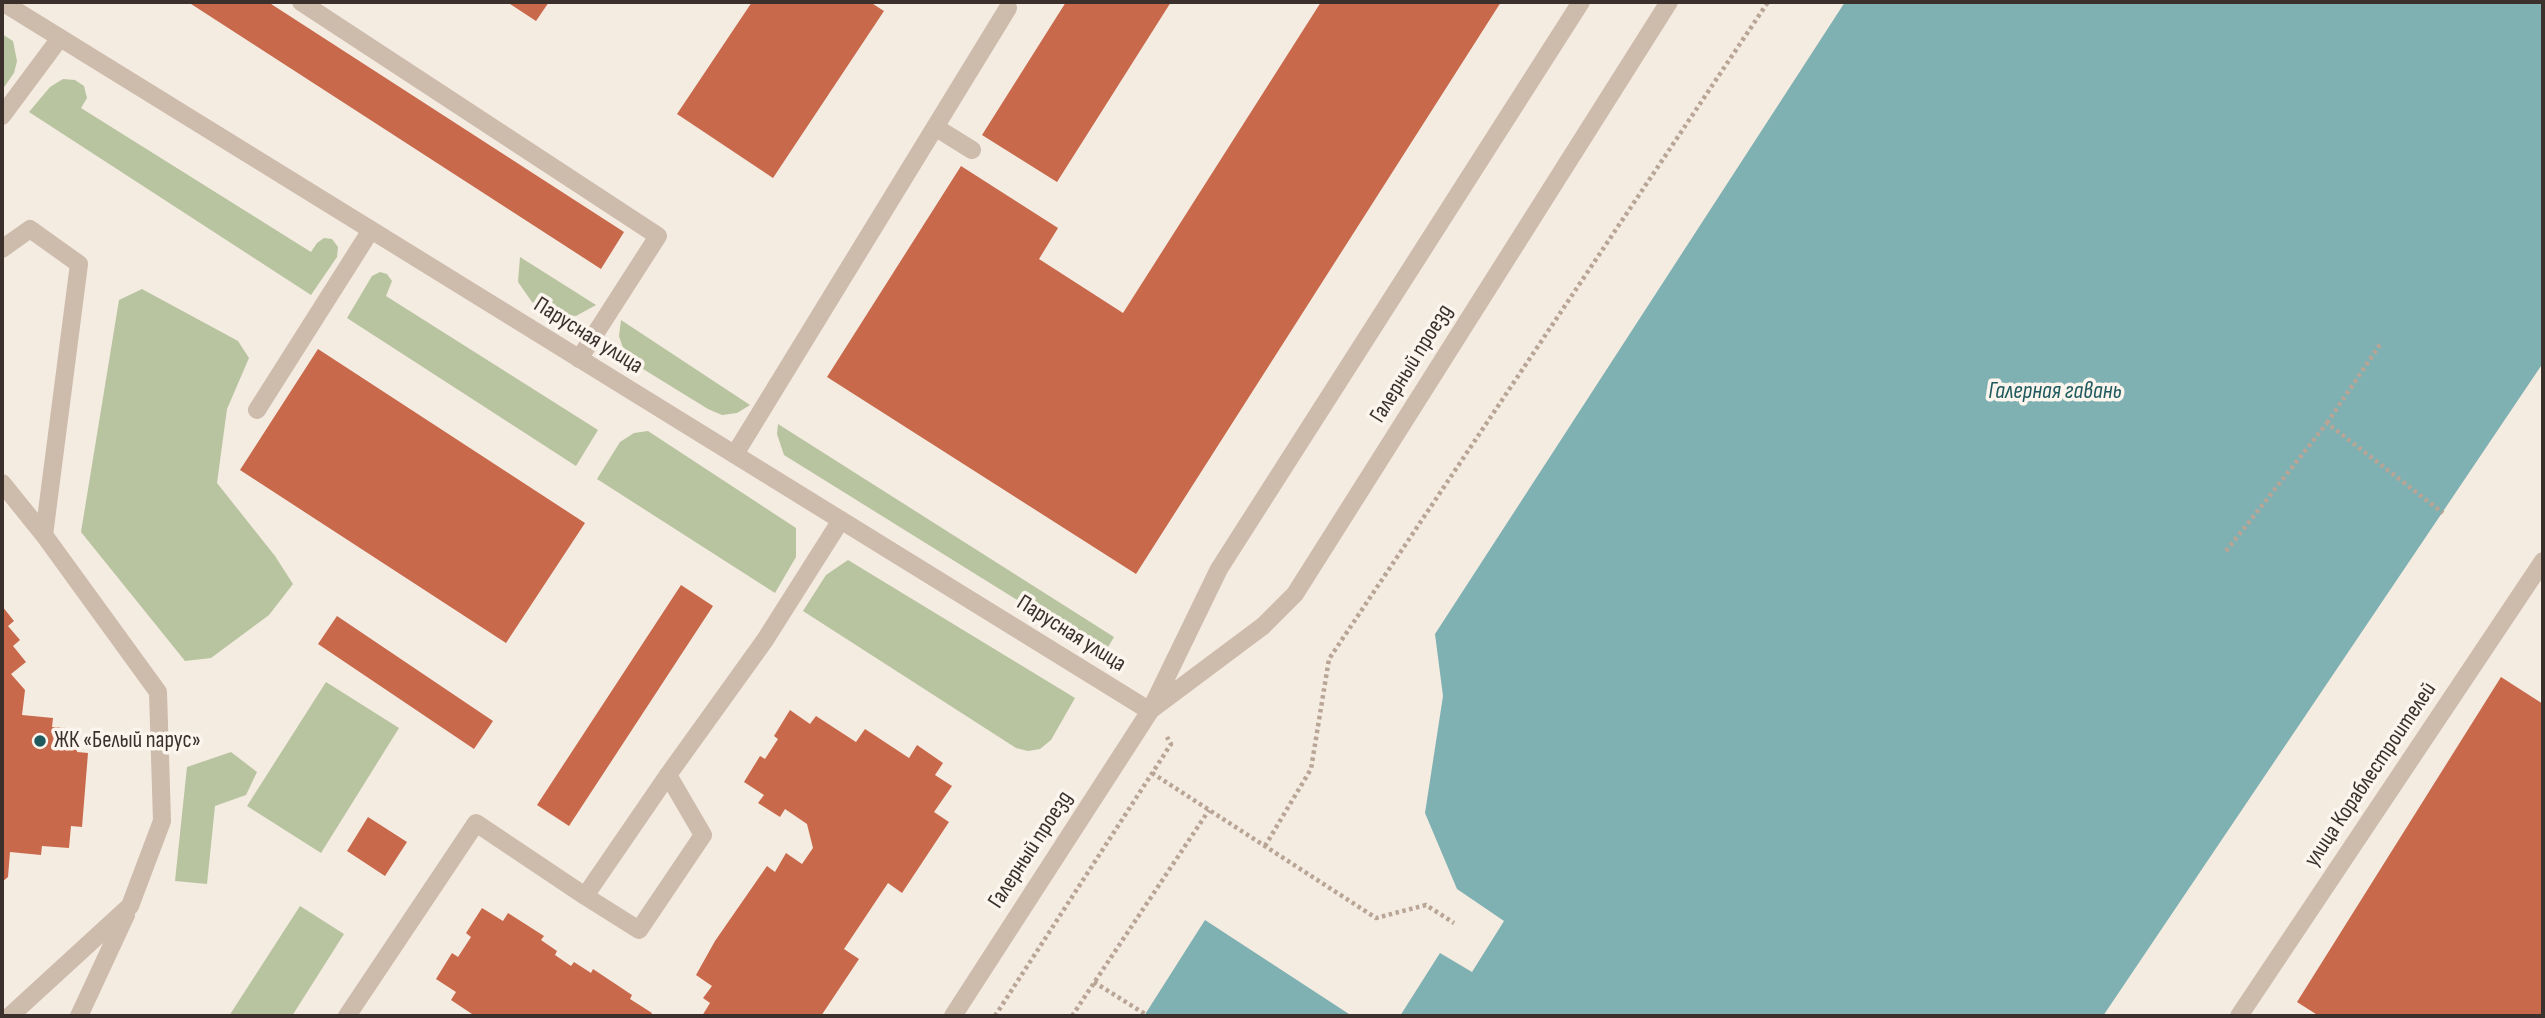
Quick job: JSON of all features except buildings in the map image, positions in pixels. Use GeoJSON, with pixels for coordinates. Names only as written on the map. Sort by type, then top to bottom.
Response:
{"type":"FeatureCollection","features":[{"type":"Feature","properties":{"kind":"street","name":"Парусная улица"},"geometry":{"type":"LineString","coordinates":[[2,2],[1150,711]]}},
{"type":"Feature","properties":{"kind":"street"},"geometry":{"type":"LineString","coordinates":[[301,2],[658,236],[579,359]]}},
{"type":"Feature","properties":{"kind":"street","name":"Галерный проезд"},"geometry":{"type":"LineString","coordinates":[[953,1016],[1150,711],[1219,569],[1581,2]]}},
{"type":"Feature","properties":{"kind":"street","name":"Галерный проезд"},"geometry":{"type":"LineString","coordinates":[[1150,711],[1264,626],[1296,594],[1669,2]]}},
{"type":"Feature","properties":{"kind":"street"},"geometry":{"type":"LineString","coordinates":[[735,454],[1008,8]]}},
{"type":"Feature","properties":{"kind":"street"},"geometry":{"type":"LineString","coordinates":[[2,116],[60,38]]}},
{"type":"Feature","properties":{"kind":"street"},"geometry":{"type":"LineString","coordinates":[[935,127],[972,150]]}},
{"type":"Feature","properties":{"kind":"street"},"geometry":{"type":"LineString","coordinates":[[2,249],[30,229],[79,264],[44,535]]}},
{"type":"Feature","properties":{"kind":"street"},"geometry":{"type":"LineString","coordinates":[[257,410],[371,230]]}},
{"type":"Feature","properties":{"kind":"street"},"geometry":{"type":"LineString","coordinates":[[2,483],[44,535],[158,692],[162,821],[130,906],[79,1016]]}},
{"type":"Feature","properties":{"kind":"street"},"geometry":{"type":"LineString","coordinates":[[585,896],[765,640],[841,520]]}},
{"type":"Feature","properties":{"kind":"street","name":"улица Кораблестроителей"},"geometry":{"type":"LineString","coordinates":[[2246,1014],[2543,561]]}},
{"type":"Feature","properties":{"kind":"street"},"geometry":{"type":"LineString","coordinates":[[347,1016],[476,823],[639,930],[703,835],[668,775]]}},
{"type":"Feature","properties":{"kind":"street"},"geometry":{"type":"LineString","coordinates":[[10,1016],[130,906]]}},
{"type":"Feature","properties":{"kind":"path"},"geometry":{"type":"LineString","coordinates":[[1265,846],[1311,769],[1329,659],[1768,2]]}},
{"type":"Feature","properties":{"kind":"path"},"geometry":{"type":"LineString","coordinates":[[2226,551],[2327,423],[2381,343]]}},
{"type":"Feature","properties":{"kind":"path"},"geometry":{"type":"LineString","coordinates":[[2327,423],[2443,513]]}},
{"type":"Feature","properties":{"kind":"path"},"geometry":{"type":"LineString","coordinates":[[995,1016],[1171,744],[1150,711]]}},
{"type":"Feature","properties":{"kind":"path"},"geometry":{"type":"LineString","coordinates":[[1152,773],[1376,918],[1426,905],[1454,923]]}},
{"type":"Feature","properties":{"kind":"path"},"geometry":{"type":"LineString","coordinates":[[1072,1016],[1209,810]]}},
{"type":"Feature","properties":{"kind":"path"},"geometry":{"type":"LineString","coordinates":[[1094,982],[1146,1014]]}},
{"type":"Feature","properties":{"kind":"green space"},"geometry":{"type":"Polygon","coordinates":[[[2,34],[13,41],[17,61],[14,73],[2,90],[2,34]]]}},
{"type":"Feature","properties":{"kind":"green space"},"geometry":{"type":"Polygon","coordinates":[[[63,79],[75,80],[84,86],[87,98],[81,108],[311,252],[324,238],[332,239],[338,247],[337,257],[311,295],[29,112],[50,87],[63,79]]]}},
{"type":"Feature","properties":{"kind":"green space"},"geometry":{"type":"Polygon","coordinates":[[[520,257],[596,305],[576,316],[554,314],[532,302],[518,282],[520,257]]]}},
{"type":"Feature","properties":{"kind":"green space"},"geometry":{"type":"Polygon","coordinates":[[[380,272],[387,274],[392,281],[386,296],[598,430],[576,466],[347,318],[372,276],[380,272]]]}},
{"type":"Feature","properties":{"kind":"green space"},"geometry":{"type":"Polygon","coordinates":[[[142,289],[238,341],[249,358],[227,409],[217,483],[275,556],[293,584],[269,615],[211,658],[185,661],[81,532],[119,300],[142,289]]]}},
{"type":"Feature","properties":{"kind":"green space"},"geometry":{"type":"Polygon","coordinates":[[[621,320],[750,405],[737,413],[722,415],[635,364],[624,351],[619,336],[621,320]]]}},
{"type":"Feature","properties":{"kind":"green space"},"geometry":{"type":"Polygon","coordinates":[[[778,424],[1114,637],[1104,654],[784,455],[777,434],[778,424]]]}},
{"type":"Feature","properties":{"kind":"green space"},"geometry":{"type":"Polygon","coordinates":[[[648,431],[796,528],[796,557],[775,593],[597,479],[620,442],[634,433],[648,431]]]}},
{"type":"Feature","properties":{"kind":"green space"},"geometry":{"type":"Polygon","coordinates":[[[848,560],[1075,698],[1051,740],[1040,749],[1028,751],[1016,748],[803,611],[826,575],[848,560]]]}},
{"type":"Feature","properties":{"kind":"green space"},"geometry":{"type":"Polygon","coordinates":[[[326,682],[399,728],[321,853],[247,806],[326,682]]]}},
{"type":"Feature","properties":{"kind":"green space"},"geometry":{"type":"Polygon","coordinates":[[[231,752],[257,772],[246,795],[215,806],[207,884],[175,881],[187,767],[231,752]]]}},
{"type":"Feature","properties":{"kind":"green space"},"geometry":{"type":"Polygon","coordinates":[[[300,906],[344,934],[292,1016],[229,1016],[300,906]]]}},
{"type":"Feature","properties":{"kind":"water","name":"Галерная гавань"},"geometry":{"type":"Polygon","coordinates":[[[1845,2],[2543,2],[2543,363],[2103,1016],[1400,1016],[1440,953],[1472,972],[1504,921],[1457,889],[1425,813],[1443,696],[1435,634],[1845,2]]]}},
{"type":"Feature","properties":{"kind":"water"},"geometry":{"type":"Polygon","coordinates":[[[1205,920],[1352,1016],[1144,1016],[1205,920]]]}},
{"type":"Feature","properties":{"kind":"place","name":"ЖК «Белый парус»"},"geometry":{"type":"Point","coordinates":[40,741]}}]}
